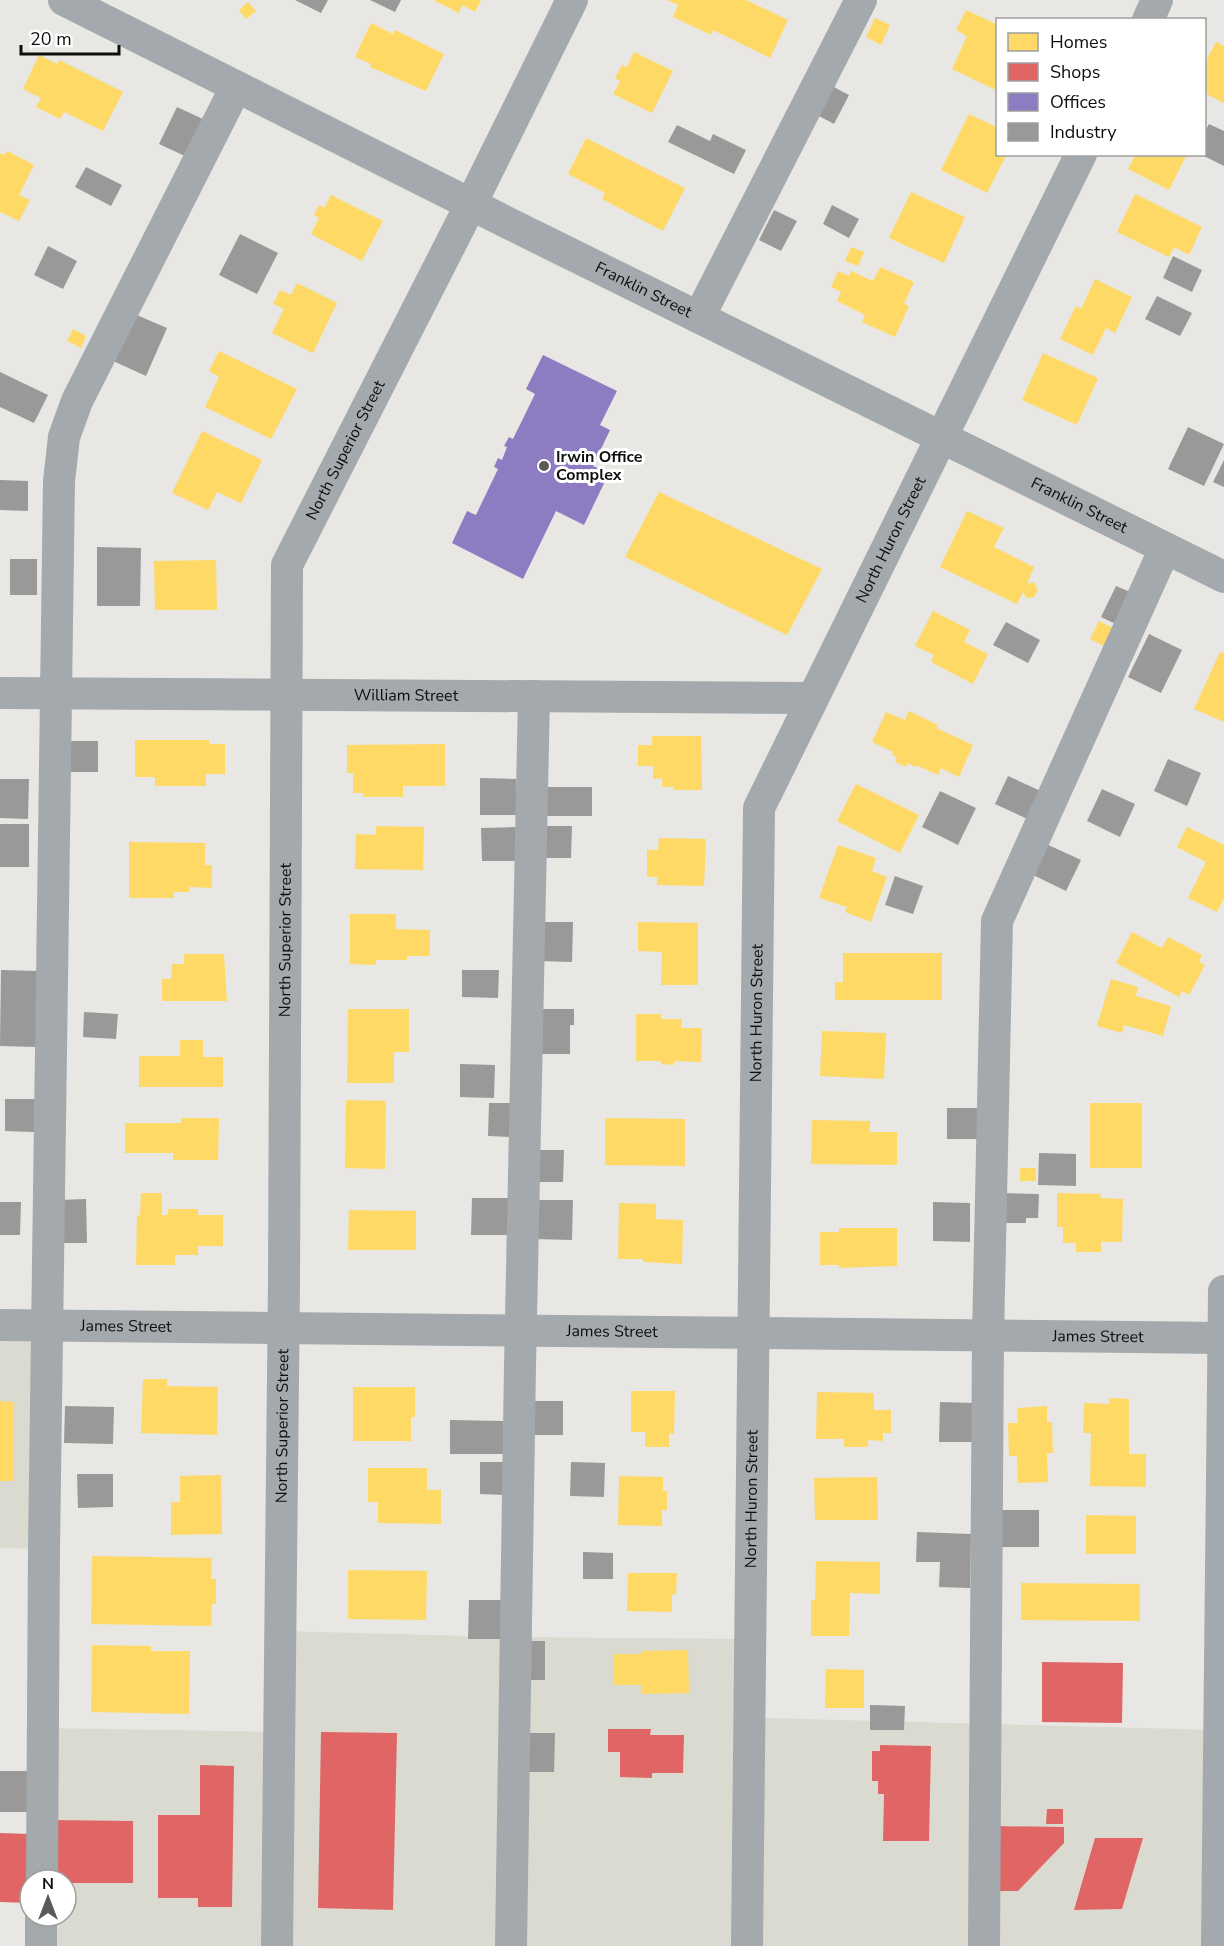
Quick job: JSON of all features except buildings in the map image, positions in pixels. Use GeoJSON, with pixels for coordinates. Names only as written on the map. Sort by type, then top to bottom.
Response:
{"type":"FeatureCollection","features":[{"type":"Feature","properties":{"kind":"street","name":"Franklin Street"},"geometry":{"type":"LineString","coordinates":[[64,0],[1224,577]]}},
{"type":"Feature","properties":{"kind":"street","name":"North Superior Street"},"geometry":{"type":"LineString","coordinates":[[277,1946],[284,1329],[287,565],[572,0]]}},
{"type":"Feature","properties":{"kind":"street"},"geometry":{"type":"LineString","coordinates":[[699,317],[861,0]]}},
{"type":"Feature","properties":{"kind":"street"},"geometry":{"type":"LineString","coordinates":[[1149,18],[1158,0]]}},
{"type":"Feature","properties":{"kind":"street"},"geometry":{"type":"LineString","coordinates":[[42,1868],[58,481],[64,437],[77,401],[236,87]]}},
{"type":"Feature","properties":{"kind":"street","name":"North Huron Street"},"geometry":{"type":"LineString","coordinates":[[747,1946],[759,808],[1080,156]]}},
{"type":"Feature","properties":{"kind":"street"},"geometry":{"type":"LineString","coordinates":[[984,1946],[988,1336],[997,921],[1165,548]]}},
{"type":"Feature","properties":{"kind":"street","name":"William Street"},"geometry":{"type":"LineString","coordinates":[[0,693],[813,698]]}},
{"type":"Feature","properties":{"kind":"street"},"geometry":{"type":"LineString","coordinates":[[511,1946],[534,696]]}},
{"type":"Feature","properties":{"kind":"street"},"geometry":{"type":"LineString","coordinates":[[1217,1946],[1224,1291]]}},
{"type":"Feature","properties":{"kind":"street","name":"James Street"},"geometry":{"type":"LineString","coordinates":[[0,1325],[1224,1338]]}},
{"type":"Feature","properties":{"kind":"street"},"geometry":{"type":"LineString","coordinates":[[41,1928],[41,1946]]}},
{"type":"Feature","properties":{"kind":"shaded area"},"geometry":{"type":"Polygon","coordinates":[[[0,1325],[47,1326],[44,1549],[0,1548],[0,1325]]]}},
{"type":"Feature","properties":{"kind":"shaded area"},"geometry":{"type":"Polygon","coordinates":[[[280,1631],[507,1637],[750,1639],[765,1718],[1219,1730],[1224,1946],[41,1946],[42,1928],[78,1928],[78,1868],[64,1868],[44,1728],[279,1732],[280,1631]]]}},
{"type":"Feature","properties":{"kind":"place","name":"Irwin Office Complex"},"geometry":{"type":"Point","coordinates":[544,466]}}]}
